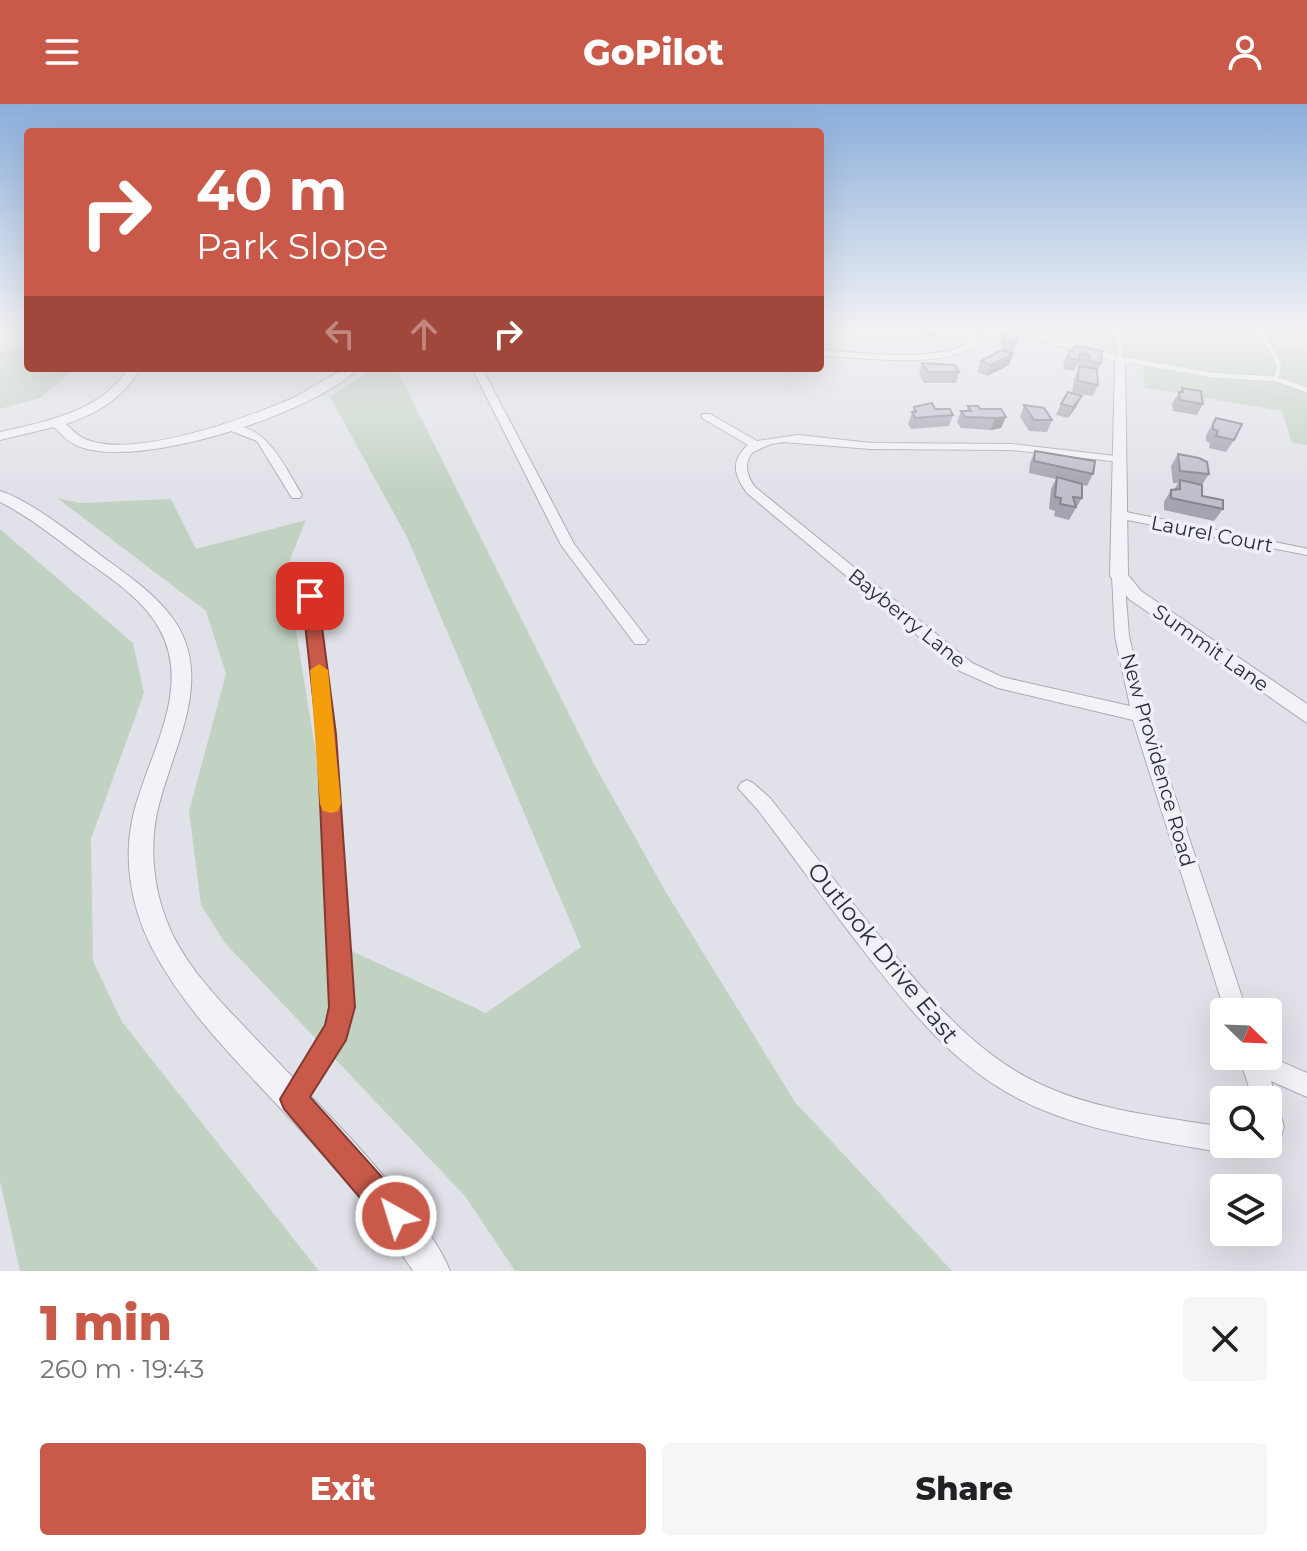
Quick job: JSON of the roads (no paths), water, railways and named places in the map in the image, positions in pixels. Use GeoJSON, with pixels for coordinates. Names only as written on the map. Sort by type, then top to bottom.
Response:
{"type":"FeatureCollection","features":[{"type":"Feature","properties":{"kind":"street"},"geometry":{"type":"LineString","coordinates":[[0,436],[56,422],[113,396],[126,382]]}},
{"type":"Feature","properties":{"kind":"street"},"geometry":{"type":"LineString","coordinates":[[56,422],[78,441],[105,447],[151,443],[230,427],[301,400],[326,382]]}},
{"type":"Feature","properties":{"kind":"street"},"geometry":{"type":"LineString","coordinates":[[484,382],[568,545],[640,640]]}},
{"type":"Feature","properties":{"kind":"street","name":"New Providence Road"},"geometry":{"type":"LineString","coordinates":[[1121,382],[1119,576],[1122,636],[1140,715],[1231,998]]}},
{"type":"Feature","properties":{"kind":"street"},"geometry":{"type":"LineString","coordinates":[[706,416],[756,445],[787,440],[901,447],[1010,447],[1120,459]]}},
{"type":"Feature","properties":{"kind":"street"},"geometry":{"type":"LineString","coordinates":[[230,427],[261,439],[296,495]]}},
{"type":"Feature","properties":{"kind":"street","name":"Bayberry Lane"},"geometry":{"type":"LineString","coordinates":[[756,445],[745,453],[740,464],[741,476],[751,490],[966,667],[998,682],[1140,715]]}},
{"type":"Feature","properties":{"kind":"street"},"geometry":{"type":"LineString","coordinates":[[0,496],[16,504],[131,588],[166,622],[176,640],[182,665],[181,695],[145,814],[142,838],[149,909],[173,960],[199,998],[236,1043],[293,1099],[382,1197],[433,1271]]}},
{"type":"Feature","properties":{"kind":"street","name":"Laurel Court"},"geometry":{"type":"LineString","coordinates":[[1121,515],[1304,552]]}},
{"type":"Feature","properties":{"kind":"street","name":"Summit Lane"},"geometry":{"type":"LineString","coordinates":[[1119,576],[1135,595],[1307,715]]}},
{"type":"Feature","properties":{"kind":"street"},"geometry":{"type":"LineString","coordinates":[[293,1099],[336,1031],[342,1007],[327,734],[310,596]]}},
{"type":"Feature","properties":{"kind":"street","name":"Outlook Drive East"},"geometry":{"type":"LineString","coordinates":[[747,788],[764,804],[932,1019],[979,1062],[1002,1078],[1059,1105],[1123,1122],[1210,1138]]}},
{"type":"Feature","properties":{"kind":"street"},"geometry":{"type":"LineString","coordinates":[[1275,1070],[1307,1085]]}},
{"type":"Feature","properties":{"kind":"lane"},"geometry":{"type":"LineString","coordinates":[[1286,382],[1307,390]]}}]}
